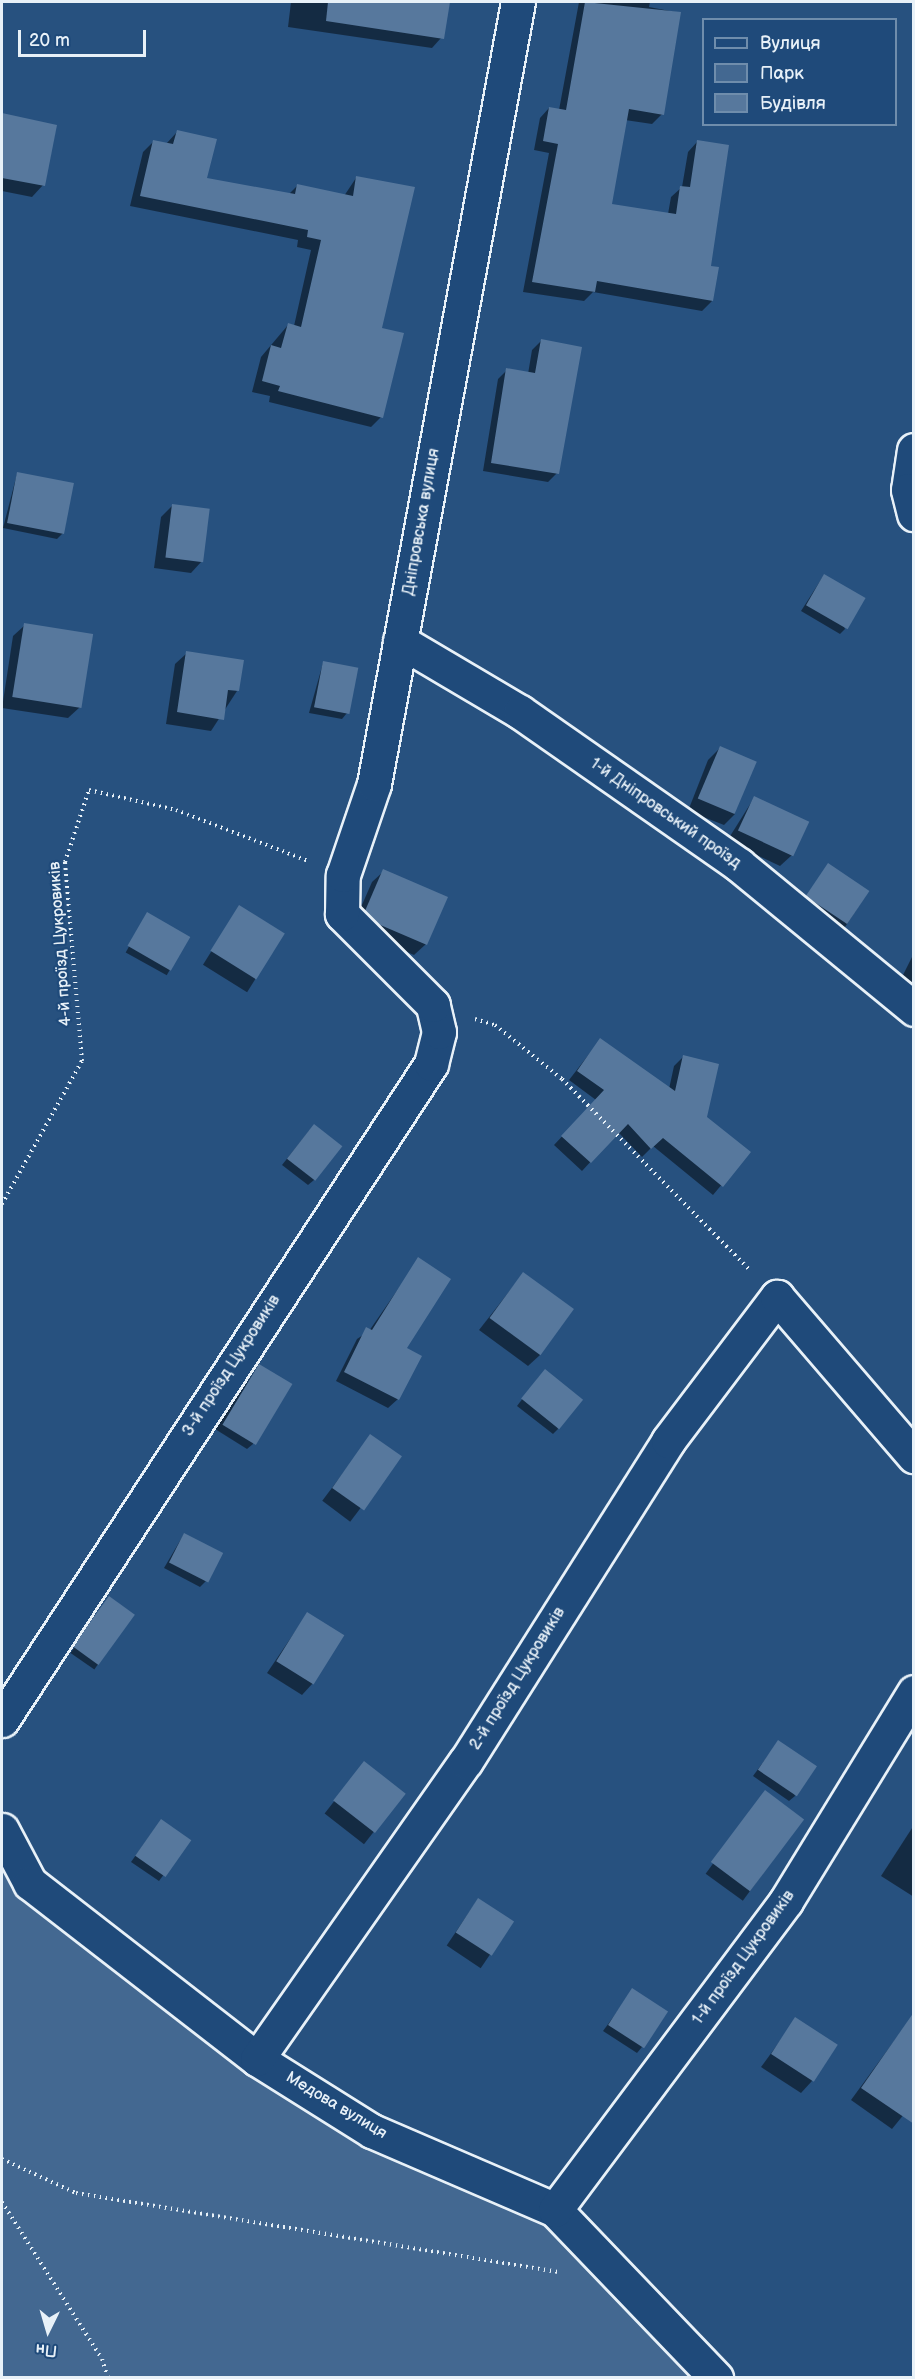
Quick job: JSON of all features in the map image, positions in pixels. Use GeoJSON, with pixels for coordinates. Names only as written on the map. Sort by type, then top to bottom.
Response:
{"type":"FeatureCollection","features":[{"type":"Feature","properties":{"kind":"street","name":"Дніпровська вулиця"},"geometry":{"type":"LineString","coordinates":[[433,1005],[342,914],[343,875],[374,784],[518,2]]}},
{"type":"Feature","properties":{"kind":"street"},"geometry":{"type":"LineString","coordinates":[[914,450],[908,490],[914,514]]}},
{"type":"Feature","properties":{"kind":"street","name":"1-й Дніпровський проїзд"},"geometry":{"type":"LineString","coordinates":[[400,641],[520,712],[739,865],[914,1009]]}},
{"type":"Feature","properties":{"kind":"street","name":"3-й проїзд Цукровиків"},"geometry":{"type":"LineString","coordinates":[[2,1720],[431,1064],[439,1032],[433,1005]]}},
{"type":"Feature","properties":{"kind":"street"},"geometry":{"type":"LineString","coordinates":[[777,1297],[914,1456]]}},
{"type":"Feature","properties":{"kind":"street","name":"2-й проїзд Цукровиків"},"geometry":{"type":"LineString","coordinates":[[257,2059],[466,1761],[668,1441],[777,1297]]}},
{"type":"Feature","properties":{"kind":"street","name":"1-й проїзд Цукровиків"},"geometry":{"type":"LineString","coordinates":[[555,2211],[585,2177],[786,1901],[914,1692]]}},
{"type":"Feature","properties":{"kind":"street","name":"Медова вулиця"},"geometry":{"type":"LineString","coordinates":[[2,1830],[30,1883],[257,2059],[372,2131],[555,2211],[619,2282],[716,2378]]}},
{"type":"Feature","properties":{"kind":"path","name":"4-й проїзд Цукровиків"},"geometry":{"type":"LineString","coordinates":[[2,1204],[82,1061],[65,862],[89,790],[176,810],[343,875]]}},
{"type":"Feature","properties":{"kind":"path"},"geometry":{"type":"LineString","coordinates":[[433,1005],[495,1025],[562,1079],[777,1297]]}},
{"type":"Feature","properties":{"kind":"path"},"geometry":{"type":"LineString","coordinates":[[2,2159],[76,2193],[619,2282]]}},
{"type":"Feature","properties":{"kind":"path"},"geometry":{"type":"LineString","coordinates":[[2,2202],[102,2358],[108,2378]]}},
{"type":"Feature","properties":{"kind":"green space"},"geometry":{"type":"Polygon","coordinates":[[[2,1861],[250,2069],[546,2218],[706,2377],[2,2377],[2,1861]]]}},
{"type":"Feature","properties":{"kind":"building"},"geometry":{"type":"Polygon","coordinates":[[[328,2],[450,2],[444,39],[326,21],[328,2]]]}},
{"type":"Feature","properties":{"kind":"building"},"geometry":{"type":"Polygon","coordinates":[[[585,2],[681,12],[664,115],[629,109],[612,204],[676,214],[680,186],[690,187],[697,140],[729,145],[711,266],[719,267],[713,301],[597,281],[595,292],[532,282],[558,144],[543,141],[549,107],[566,110],[585,2]]]}},
{"type":"Feature","properties":{"kind":"building"},"geometry":{"type":"Polygon","coordinates":[[[2,113],[57,125],[45,186],[2,178],[2,113]]]}},
{"type":"Feature","properties":{"kind":"building"},"geometry":{"type":"Polygon","coordinates":[[[177,130],[217,139],[207,178],[295,194],[297,184],[353,196],[356,176],[415,187],[382,328],[404,333],[383,418],[278,391],[280,386],[262,381],[271,345],[281,348],[288,323],[301,327],[321,240],[307,237],[308,230],[140,196],[153,140],[173,144],[177,130]]]}},
{"type":"Feature","properties":{"kind":"building"},"geometry":{"type":"Polygon","coordinates":[[[541,339],[582,347],[559,474],[491,463],[506,368],[535,373],[541,339]]]}},
{"type":"Feature","properties":{"kind":"building"},"geometry":{"type":"Polygon","coordinates":[[[17,472],[74,483],[64,534],[7,523],[17,472]]]}},
{"type":"Feature","properties":{"kind":"building"},"geometry":{"type":"Polygon","coordinates":[[[172,504],[210,509],[203,562],[165,558],[172,504]]]}},
{"type":"Feature","properties":{"kind":"building"},"geometry":{"type":"Polygon","coordinates":[[[824,574],[866,598],[848,629],[806,605],[824,574]]]}},
{"type":"Feature","properties":{"kind":"building"},"geometry":{"type":"Polygon","coordinates":[[[24,623],[93,634],[81,708],[12,697],[24,623]]]}},
{"type":"Feature","properties":{"kind":"building"},"geometry":{"type":"Polygon","coordinates":[[[186,651],[244,660],[239,691],[228,690],[224,720],[177,712],[186,651]]]}},
{"type":"Feature","properties":{"kind":"building"},"geometry":{"type":"Polygon","coordinates":[[[323,661],[358,668],[349,714],[314,707],[323,661]]]}},
{"type":"Feature","properties":{"kind":"building"},"geometry":{"type":"Polygon","coordinates":[[[720,746],[757,762],[735,814],[698,798],[720,746]]]}},
{"type":"Feature","properties":{"kind":"building"},"geometry":{"type":"Polygon","coordinates":[[[754,796],[809,822],[793,856],[738,830],[754,796]]]}},
{"type":"Feature","properties":{"kind":"building"},"geometry":{"type":"Polygon","coordinates":[[[828,863],[869,891],[847,924],[806,896],[828,863]]]}},
{"type":"Feature","properties":{"kind":"building"},"geometry":{"type":"Polygon","coordinates":[[[383,869],[448,897],[427,945],[378,924],[365,911],[383,869]]]}},
{"type":"Feature","properties":{"kind":"building"},"geometry":{"type":"Polygon","coordinates":[[[239,905],[285,934],[256,979],[210,951],[239,905]]]}},
{"type":"Feature","properties":{"kind":"building"},"geometry":{"type":"Polygon","coordinates":[[[147,912],[190,937],[171,971],[128,946],[147,912]]]}},
{"type":"Feature","properties":{"kind":"building"},"geometry":{"type":"Polygon","coordinates":[[[600,1038],[675,1091],[683,1055],[719,1064],[707,1117],[751,1152],[723,1187],[663,1138],[651,1149],[628,1124],[591,1163],[561,1136],[604,1090],[577,1071],[600,1038]]]}},
{"type":"Feature","properties":{"kind":"building"},"geometry":{"type":"Polygon","coordinates":[[[314,1124],[342,1146],[315,1181],[287,1159],[314,1124]]]}},
{"type":"Feature","properties":{"kind":"building"},"geometry":{"type":"Polygon","coordinates":[[[418,1257],[451,1279],[407,1348],[422,1356],[399,1400],[344,1372],[366,1327],[372,1330],[418,1257]]]}},
{"type":"Feature","properties":{"kind":"building"},"geometry":{"type":"Polygon","coordinates":[[[523,1272],[574,1309],[540,1355],[489,1318],[523,1272]]]}},
{"type":"Feature","properties":{"kind":"building"},"geometry":{"type":"Polygon","coordinates":[[[259,1364],[292,1384],[256,1445],[222,1425],[259,1364]]]}},
{"type":"Feature","properties":{"kind":"building"},"geometry":{"type":"Polygon","coordinates":[[[545,1369],[583,1400],[559,1429],[521,1399],[545,1369]]]}},
{"type":"Feature","properties":{"kind":"building"},"geometry":{"type":"Polygon","coordinates":[[[370,1434],[402,1456],[364,1510],[332,1488],[370,1434]]]}},
{"type":"Feature","properties":{"kind":"building"},"geometry":{"type":"Polygon","coordinates":[[[184,1533],[223,1553],[208,1582],[169,1562],[184,1533]]]}},
{"type":"Feature","properties":{"kind":"building"},"geometry":{"type":"Polygon","coordinates":[[[109,1596],[135,1615],[98,1665],[73,1646],[109,1596]]]}},
{"type":"Feature","properties":{"kind":"building"},"geometry":{"type":"Polygon","coordinates":[[[307,1612],[344,1635],[314,1685],[276,1661],[307,1612]]]}},
{"type":"Feature","properties":{"kind":"building"},"geometry":{"type":"Polygon","coordinates":[[[778,1740],[817,1766],[797,1796],[758,1770],[778,1740]]]}},
{"type":"Feature","properties":{"kind":"building"},"geometry":{"type":"Polygon","coordinates":[[[364,1761],[406,1794],[375,1833],[333,1800],[364,1761]]]}},
{"type":"Feature","properties":{"kind":"building"},"geometry":{"type":"Polygon","coordinates":[[[765,1790],[804,1819],[750,1891],[711,1862],[765,1790]]]}},
{"type":"Feature","properties":{"kind":"building"},"geometry":{"type":"Polygon","coordinates":[[[161,1819],[191,1840],[165,1877],[135,1856],[161,1819]]]}},
{"type":"Feature","properties":{"kind":"building"},"geometry":{"type":"Polygon","coordinates":[[[478,1898],[514,1921],[492,1956],[456,1932],[478,1898]]]}},
{"type":"Feature","properties":{"kind":"building"},"geometry":{"type":"Polygon","coordinates":[[[632,1988],[668,2011],[644,2048],[608,2025],[632,1988]]]}},
{"type":"Feature","properties":{"kind":"building"},"geometry":{"type":"Polygon","coordinates":[[[914,2012],[914,2124],[861,2088],[914,2012]]]}},
{"type":"Feature","properties":{"kind":"building"},"geometry":{"type":"Polygon","coordinates":[[[795,2017],[838,2045],[814,2082],[771,2054],[795,2017]]]}}]}
